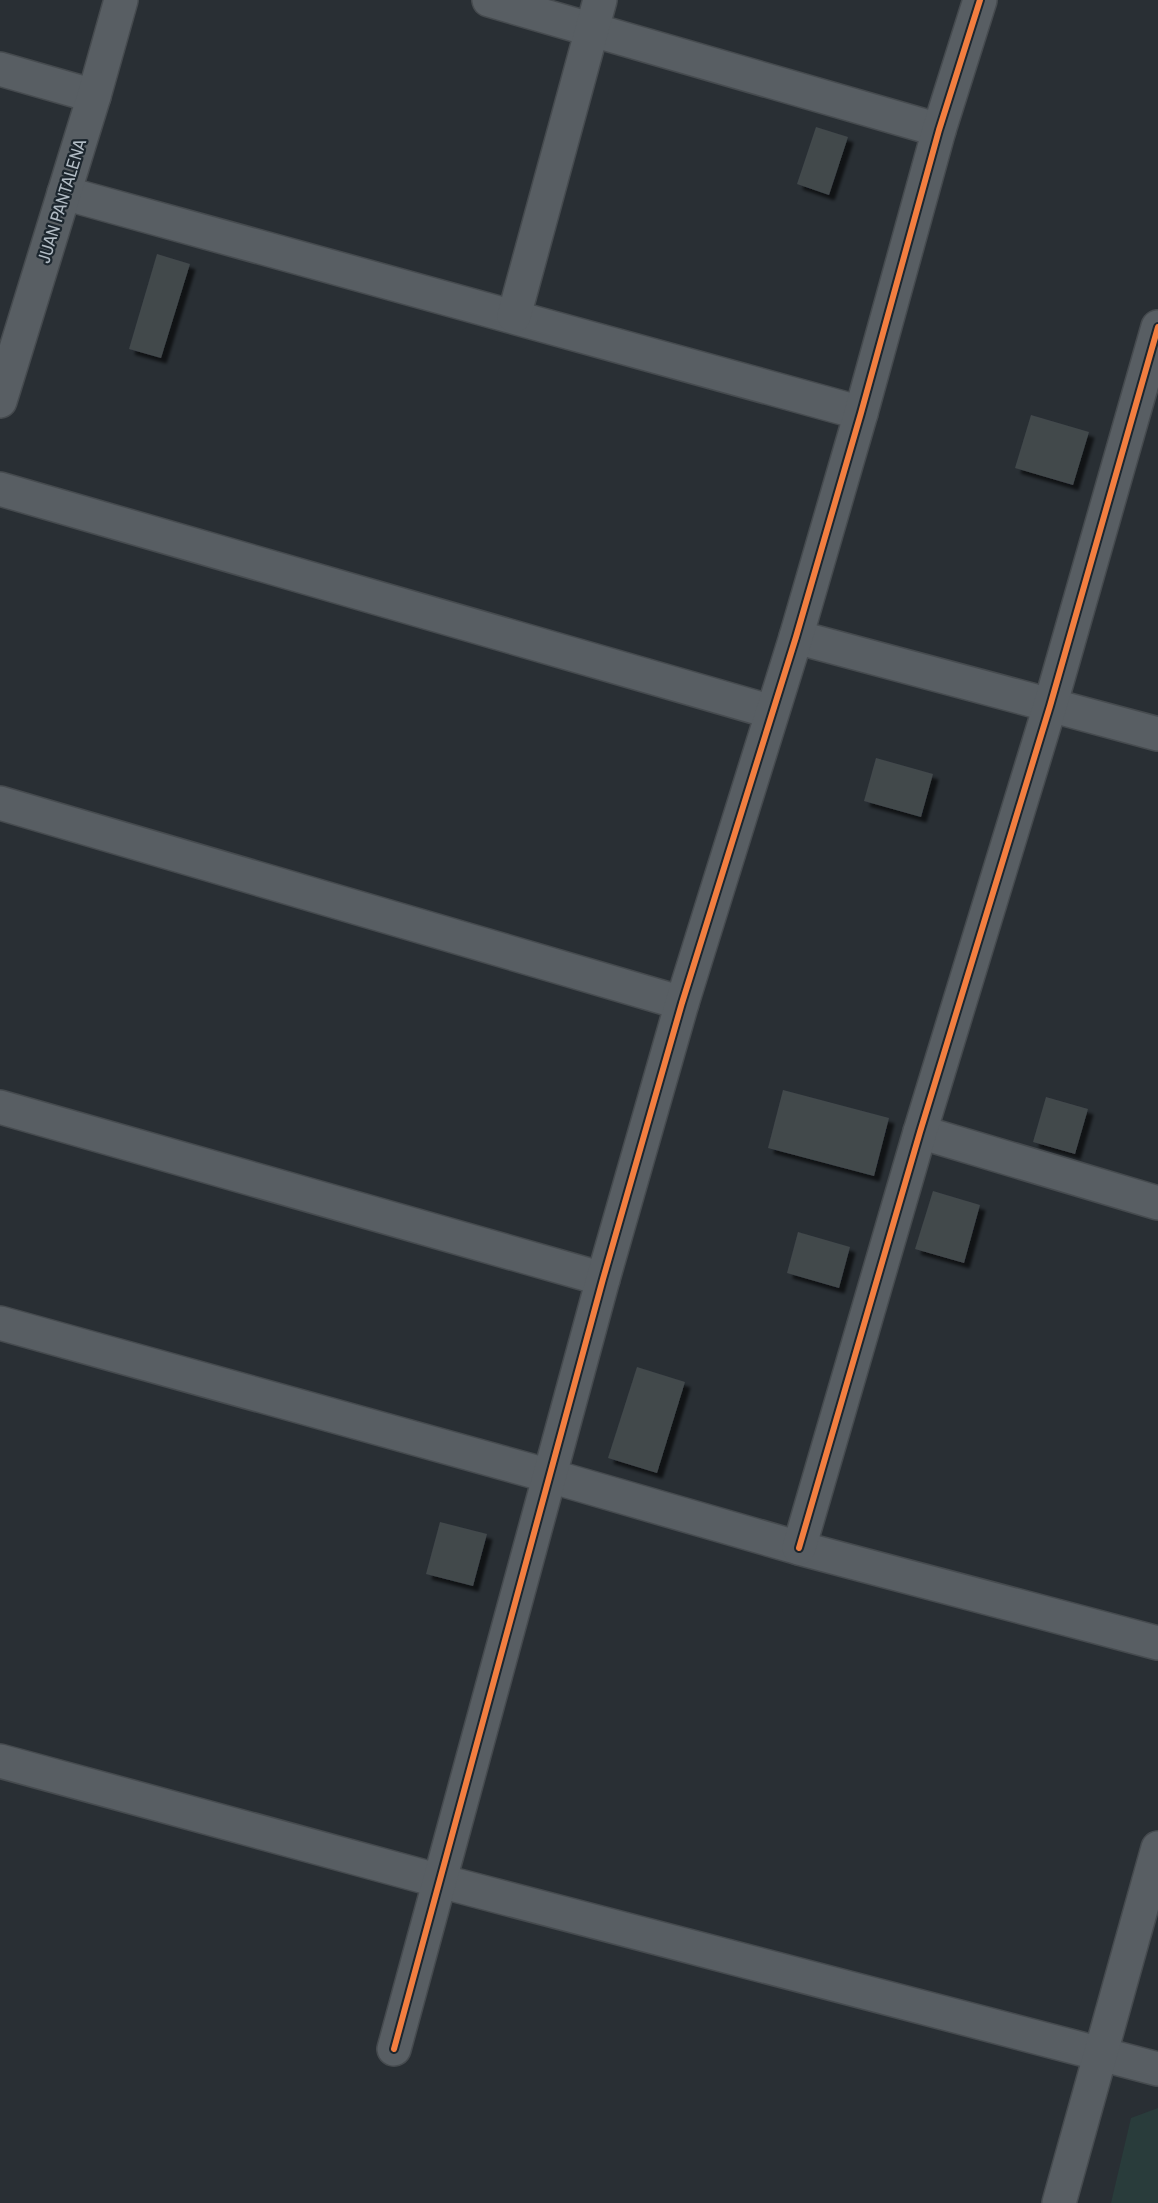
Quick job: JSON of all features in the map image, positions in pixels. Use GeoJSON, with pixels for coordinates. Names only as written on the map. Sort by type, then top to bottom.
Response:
{"type":"FeatureCollection","features":[{"type":"Feature","properties":{"kind":"street","name":"JUAN PANTALENA"},"geometry":{"type":"LineString","coordinates":[[0,401],[94,96],[121,0]]}},
{"type":"Feature","properties":{"kind":"street"},"geometry":{"type":"LineString","coordinates":[[489,0],[596,14],[939,130]]}},
{"type":"Feature","properties":{"kind":"street"},"geometry":{"type":"LineString","coordinates":[[394,2049],[603,1279],[682,1003],[796,637],[939,130],[980,0]]}},
{"type":"Feature","properties":{"kind":"street"},"geometry":{"type":"LineString","coordinates":[[514,316],[596,14]]}},
{"type":"Feature","properties":{"kind":"street"},"geometry":{"type":"LineString","coordinates":[[0,69],[94,96]]}},
{"type":"Feature","properties":{"kind":"street"},"geometry":{"type":"LineString","coordinates":[[64,193],[861,413]]}},
{"type":"Feature","properties":{"kind":"street"},"geometry":{"type":"LineString","coordinates":[[799,1548],[920,1132],[1050,706],[1158,327]]}},
{"type":"Feature","properties":{"kind":"street"},"geometry":{"type":"LineString","coordinates":[[0,489],[772,712]]}},
{"type":"Feature","properties":{"kind":"street"},"geometry":{"type":"LineString","coordinates":[[796,637],[1158,734]]}},
{"type":"Feature","properties":{"kind":"street"},"geometry":{"type":"LineString","coordinates":[[0,802],[682,1003]]}},
{"type":"Feature","properties":{"kind":"street"},"geometry":{"type":"LineString","coordinates":[[0,1107],[603,1279]]}},
{"type":"Feature","properties":{"kind":"street"},"geometry":{"type":"LineString","coordinates":[[920,1132],[1158,1203]]}},
{"type":"Feature","properties":{"kind":"street"},"geometry":{"type":"LineString","coordinates":[[0,1323],[550,1476],[799,1548],[1158,1643]]}},
{"type":"Feature","properties":{"kind":"street"},"geometry":{"type":"LineString","coordinates":[[0,1761],[440,1881],[1158,2069]]}},
{"type":"Feature","properties":{"kind":"street"},"geometry":{"type":"LineString","coordinates":[[1059,2203],[1158,1848]]}},
{"type":"Feature","properties":{"kind":"green space"},"geometry":{"type":"Polygon","coordinates":[[[1158,2108],[1158,2203],[1111,2203],[1131,2118],[1158,2108]]]}},
{"type":"Feature","properties":{"kind":"building"},"geometry":{"type":"Polygon","coordinates":[[[816,127],[848,137],[829,195],[797,184],[816,127]]]}},
{"type":"Feature","properties":{"kind":"building"},"geometry":{"type":"Polygon","coordinates":[[[157,254],[190,264],[161,358],[129,349],[157,254]]]}},
{"type":"Feature","properties":{"kind":"building"},"geometry":{"type":"Polygon","coordinates":[[[1031,415],[1089,432],[1073,485],[1015,468],[1031,415]]]}},
{"type":"Feature","properties":{"kind":"building"},"geometry":{"type":"Polygon","coordinates":[[[876,758],[933,774],[921,817],[864,801],[876,758]]]}},
{"type":"Feature","properties":{"kind":"building"},"geometry":{"type":"Polygon","coordinates":[[[783,1090],[889,1118],[874,1176],[768,1148],[783,1090]]]}},
{"type":"Feature","properties":{"kind":"building"},"geometry":{"type":"Polygon","coordinates":[[[1046,1097],[1088,1109],[1075,1154],[1033,1142],[1046,1097]]]}},
{"type":"Feature","properties":{"kind":"building"},"geometry":{"type":"Polygon","coordinates":[[[933,1191],[980,1205],[964,1263],[915,1249],[933,1191]]]}},
{"type":"Feature","properties":{"kind":"building"},"geometry":{"type":"Polygon","coordinates":[[[798,1232],[850,1247],[839,1288],[787,1273],[798,1232]]]}},
{"type":"Feature","properties":{"kind":"building"},"geometry":{"type":"Polygon","coordinates":[[[637,1367],[685,1382],[657,1473],[608,1458],[637,1367]]]}},
{"type":"Feature","properties":{"kind":"building"},"geometry":{"type":"Polygon","coordinates":[[[440,1522],[487,1534],[473,1586],[426,1574],[440,1522]]]}},
{"type":"Feature","properties":{"kind":"cycle path"},"geometry":{"type":"LineString","coordinates":[[394,2049],[603,1279],[682,1003],[796,637],[939,130],[980,0]]}},
{"type":"Feature","properties":{"kind":"cycle path"},"geometry":{"type":"LineString","coordinates":[[799,1548],[920,1132],[1050,706],[1158,327]]}}]}
